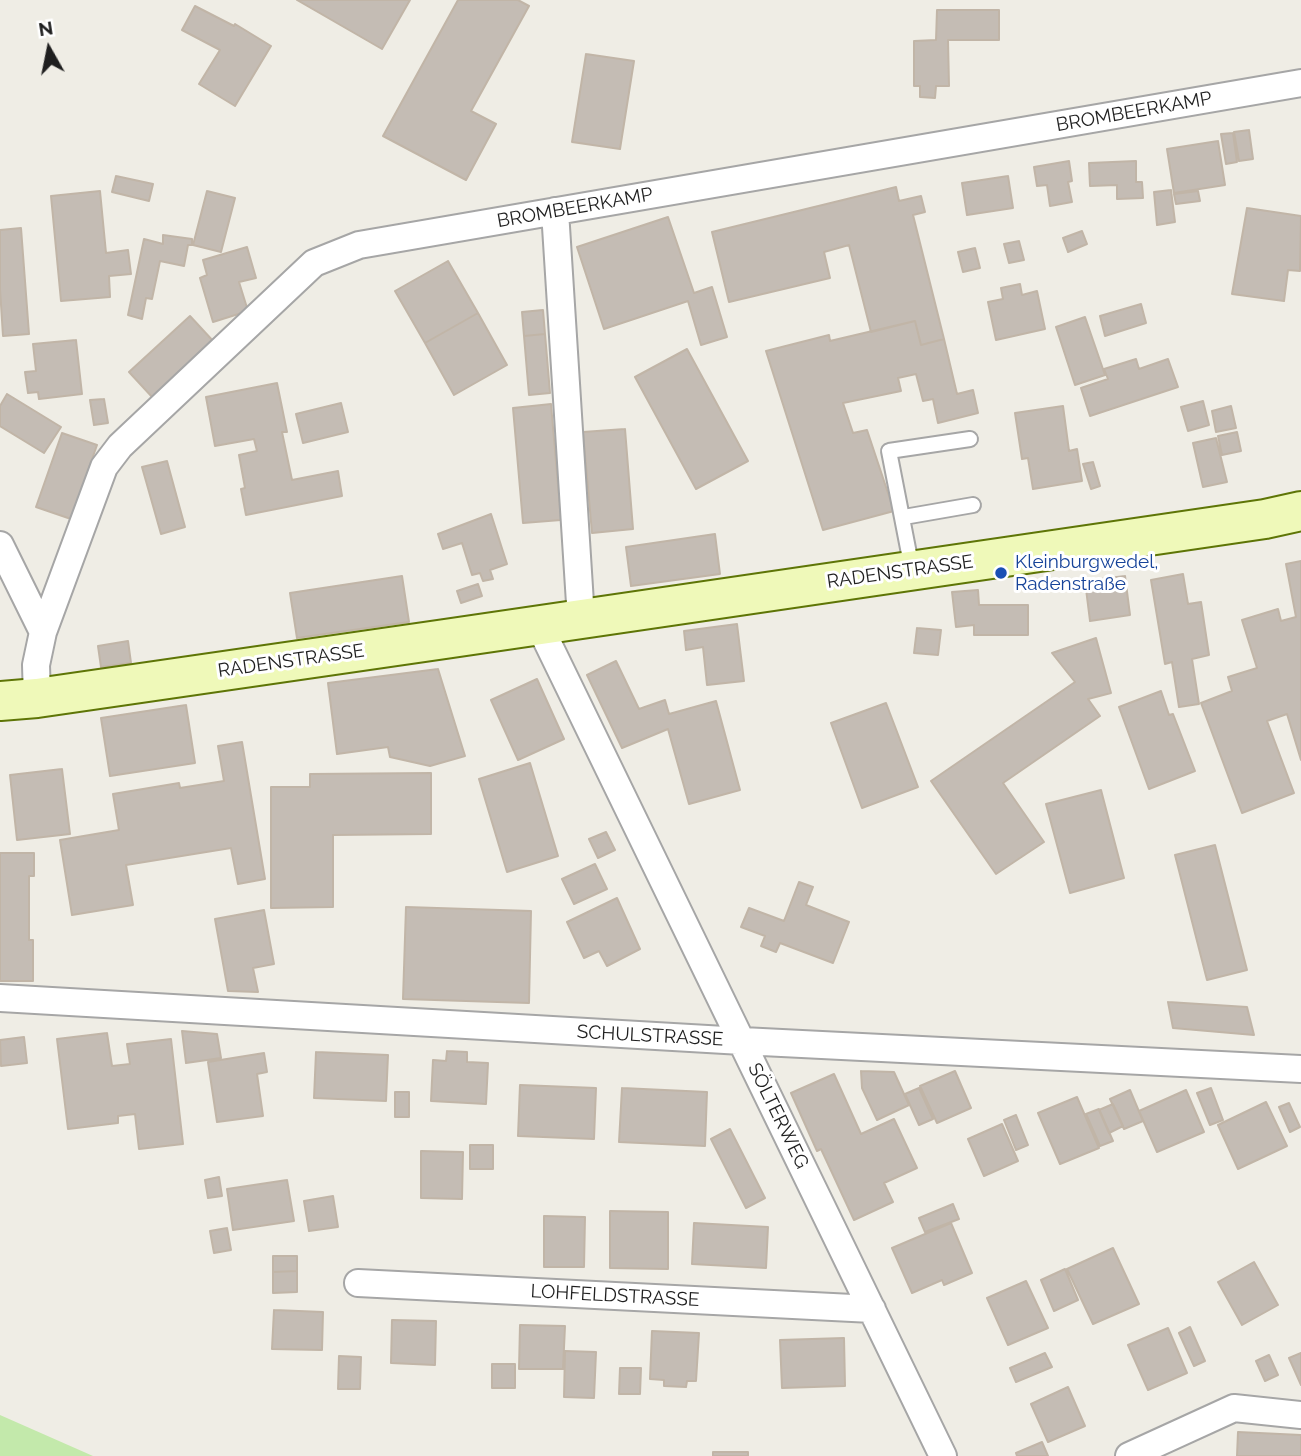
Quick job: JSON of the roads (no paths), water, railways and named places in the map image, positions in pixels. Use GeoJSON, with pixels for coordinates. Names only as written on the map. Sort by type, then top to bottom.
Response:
{"type":"FeatureCollection","features":[{"type":"Feature","properties":{"kind":"street","name":"BROMBEERKAMP"},"geometry":{"type":"LineString","coordinates":[[37,698],[36,665],[43,632],[104,467],[120,446],[314,263],[359,245],[1301,83]]}},
{"type":"Feature","properties":{"kind":"street"},"geometry":{"type":"LineString","coordinates":[[555,211],[581,619]]}},
{"type":"Feature","properties":{"kind":"street","name":"RADENSTRASSE"},"geometry":{"type":"LineString","coordinates":[[0,701],[37,698],[581,619],[1251,521],[1301,511]]}},
{"type":"Feature","properties":{"kind":"street"},"geometry":{"type":"LineString","coordinates":[[0,545],[43,632]]}},
{"type":"Feature","properties":{"kind":"street","name":"SÖLTERWEG"},"geometry":{"type":"LineString","coordinates":[[539,625],[943,1456]]}},
{"type":"Feature","properties":{"kind":"street","name":"SCHULSTRASSE"},"geometry":{"type":"LineString","coordinates":[[0,998],[742,1041],[1301,1069]]}},
{"type":"Feature","properties":{"kind":"street","name":"LOHFELDSTRASSE"},"geometry":{"type":"LineString","coordinates":[[358,1283],[872,1309]]}},
{"type":"Feature","properties":{"kind":"street"},"geometry":{"type":"LineString","coordinates":[[1129,1456],[1176,1446],[1234,1408],[1301,1415]]}},
{"type":"Feature","properties":{"kind":"lane"},"geometry":{"type":"LineString","coordinates":[[912,570],[904,517],[889,451],[970,439]]}},
{"type":"Feature","properties":{"kind":"lane"},"geometry":{"type":"LineString","coordinates":[[904,517],[973,505]]}},
{"type":"Feature","properties":{"kind":"place","name":"Kleinburgwedel, Radenstraße"},"geometry":{"type":"Point","coordinates":[1001,573]}}]}
